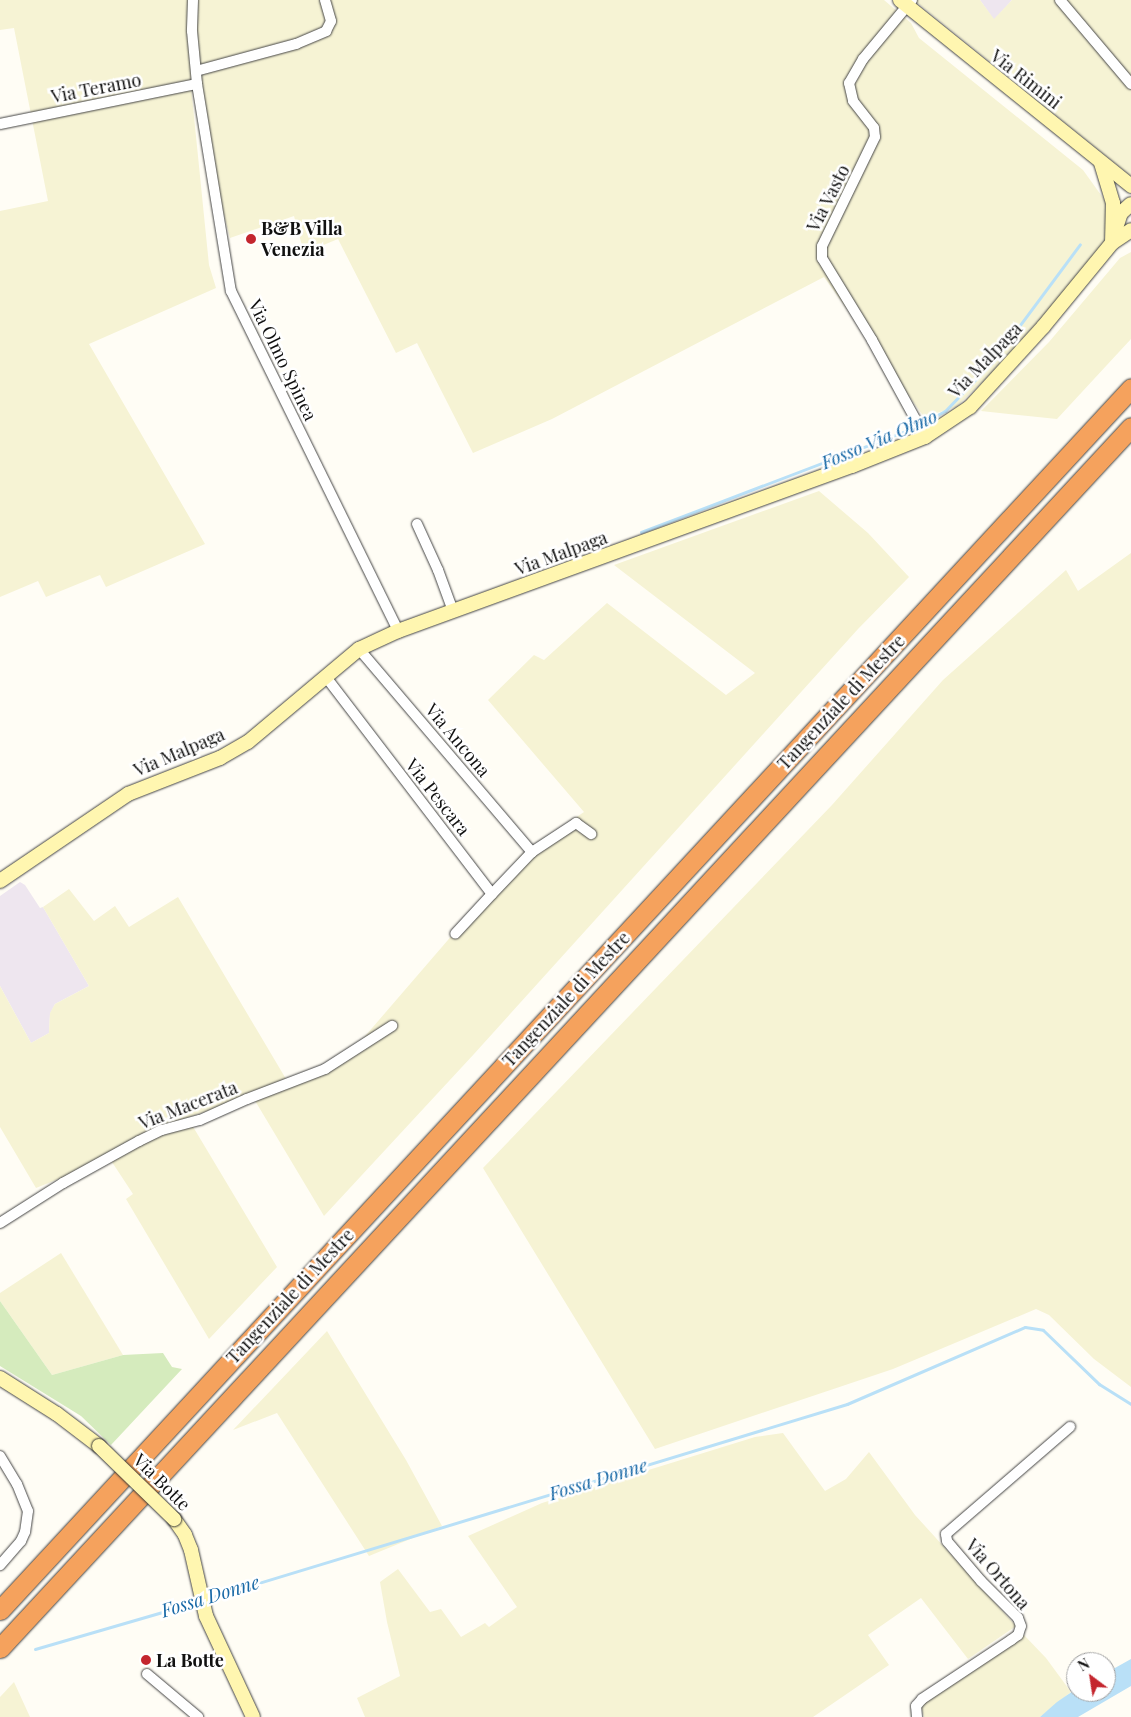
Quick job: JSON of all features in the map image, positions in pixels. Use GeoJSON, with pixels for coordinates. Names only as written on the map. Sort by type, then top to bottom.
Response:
{"type":"FeatureCollection","features":[{"type":"Feature","properties":{"kind":"highway","name":"Tangenziale di Mestre"},"geometry":{"type":"LineString","coordinates":[[0,1610],[1131,388]]}},
{"type":"Feature","properties":{"kind":"highway","name":"Tangenziale di Mestre"},"geometry":{"type":"LineString","coordinates":[[0,1648],[1131,427]]}},
{"type":"Feature","properties":{"kind":"street","name":"Via Olmo Spinea"},"geometry":{"type":"LineString","coordinates":[[193,0],[192,31],[196,71],[231,291],[398,631]]}},
{"type":"Feature","properties":{"kind":"street"},"geometry":{"type":"LineString","coordinates":[[196,71],[296,44],[326,31],[331,21],[325,0]]}},
{"type":"Feature","properties":{"kind":"street"},"geometry":{"type":"LineString","coordinates":[[1060,0],[1131,84]]}},
{"type":"Feature","properties":{"kind":"street","name":"Via Rimini"},"geometry":{"type":"LineString","coordinates":[[906,2],[1131,186]]}},
{"type":"Feature","properties":{"kind":"street","name":"Via Vasto"},"geometry":{"type":"LineString","coordinates":[[906,2],[863,59],[849,83],[853,101],[874,128],[875,137],[822,246],[822,258],[922,429]]}},
{"type":"Feature","properties":{"kind":"street","name":"Via Teramo"},"geometry":{"type":"LineString","coordinates":[[0,124],[198,84]]}},
{"type":"Feature","properties":{"kind":"street"},"geometry":{"type":"LineString","coordinates":[[1101,162],[1113,203],[1112,243]]}},
{"type":"Feature","properties":{"kind":"street"},"geometry":{"type":"LineString","coordinates":[[1112,243],[1118,218],[1131,204]]}},
{"type":"Feature","properties":{"kind":"street"},"geometry":{"type":"LineString","coordinates":[[1112,243],[1131,230]]}},
{"type":"Feature","properties":{"kind":"street"},"geometry":{"type":"LineString","coordinates":[[1112,243],[1131,238]]}},
{"type":"Feature","properties":{"kind":"street","name":"Via Malpaga"},"geometry":{"type":"LineString","coordinates":[[0,881],[128,794],[220,758],[248,742],[360,649],[398,631],[852,466],[922,429],[970,407],[1043,327],[1112,243]]}},
{"type":"Feature","properties":{"kind":"street"},"geometry":{"type":"LineString","coordinates":[[417,524],[438,570],[453,611]]}},
{"type":"Feature","properties":{"kind":"street","name":"Via Ancona"},"geometry":{"type":"LineString","coordinates":[[360,649],[532,852]]}},
{"type":"Feature","properties":{"kind":"street","name":"Via Pescara"},"geometry":{"type":"LineString","coordinates":[[326,678],[492,894]]}},
{"type":"Feature","properties":{"kind":"street"},"geometry":{"type":"LineString","coordinates":[[455,934],[532,852],[576,823],[591,834]]}},
{"type":"Feature","properties":{"kind":"street","name":"Via Macerata"},"geometry":{"type":"LineString","coordinates":[[0,1223],[63,1183],[139,1141],[180,1124],[200,1120],[247,1099],[325,1069],[342,1060],[392,1026]]}},
{"type":"Feature","properties":{"kind":"street","name":"Via Botte"},"geometry":{"type":"LineString","coordinates":[[0,1378],[57,1414],[99,1446],[174,1519],[185,1535],[191,1550],[202,1601],[224,1658],[252,1717]]}},
{"type":"Feature","properties":{"kind":"street","name":"Via Ortona"},"geometry":{"type":"LineString","coordinates":[[917,1717],[916,1706],[922,1699],[1018,1635],[1020,1626],[1018,1618],[981,1582],[947,1541],[946,1534],[1070,1427]]}},
{"type":"Feature","properties":{"kind":"street"},"geometry":{"type":"LineString","coordinates":[[0,1456],[17,1484],[28,1511],[25,1532],[0,1565]]}},
{"type":"Feature","properties":{"kind":"street"},"geometry":{"type":"LineString","coordinates":[[147,1674],[198,1717]]}},
{"type":"Feature","properties":{"kind":"shaded area"},"geometry":{"type":"Polygon","coordinates":[[[0,0],[884,0],[911,23],[919,38],[1083,170],[1106,202],[1105,245],[995,370],[956,407],[924,417],[824,277],[552,419],[473,453],[417,343],[396,353],[338,239],[304,253],[294,216],[230,238],[191,87],[209,265],[216,288],[89,344],[205,544],[106,587],[100,575],[46,597],[38,581],[0,597],[0,211],[48,201],[14,28],[0,30],[0,0]]]}},
{"type":"Feature","properties":{"kind":"shaded area"},"geometry":{"type":"Polygon","coordinates":[[[914,0],[980,0],[994,19],[1012,0],[1131,0],[1131,176],[914,0]]]}},
{"type":"Feature","properties":{"kind":"shaded area"},"geometry":{"type":"Polygon","coordinates":[[[980,0],[1012,0],[994,20],[980,0]]]}},
{"type":"Feature","properties":{"kind":"shaded area"},"geometry":{"type":"Polygon","coordinates":[[[1131,252],[1131,339],[1057,419],[981,411],[1049,342],[1120,258],[1131,252]]]}},
{"type":"Feature","properties":{"kind":"shaded area"},"geometry":{"type":"Polygon","coordinates":[[[819,491],[868,533],[909,577],[858,629],[474,1054],[324,1216],[254,1099],[354,1049],[523,853],[584,812],[488,700],[534,655],[544,660],[607,603],[726,695],[755,673],[614,565],[819,491]]]}},
{"type":"Feature","properties":{"kind":"shaded area"},"geometry":{"type":"Polygon","coordinates":[[[1131,553],[1131,1387],[1094,1359],[1049,1315],[1036,1309],[893,1369],[655,1449],[483,1168],[832,805],[943,680],[1066,570],[1078,591],[1131,553]]]}},
{"type":"Feature","properties":{"kind":"shaded area"},"geometry":{"type":"Polygon","coordinates":[[[20,882],[25,885],[40,908],[43,907],[89,986],[55,1004],[50,1014],[49,1033],[31,1043],[0,986],[0,896],[20,882]]]}},
{"type":"Feature","properties":{"kind":"shaded area"},"geometry":{"type":"Polygon","coordinates":[[[69,889],[94,921],[115,906],[129,927],[178,897],[286,1079],[232,1103],[171,1123],[103,1161],[36,1188],[0,1127],[0,986],[31,1043],[49,1033],[50,1013],[55,1004],[89,986],[43,907],[69,889]]]}},
{"type":"Feature","properties":{"kind":"shaded area"},"geometry":{"type":"Polygon","coordinates":[[[192,1125],[277,1267],[209,1339],[126,1199],[133,1194],[110,1159],[154,1138],[192,1125]]]}},
{"type":"Feature","properties":{"kind":"shaded area"},"geometry":{"type":"Polygon","coordinates":[[[61,1253],[123,1355],[52,1375],[0,1301],[0,1293],[61,1253]]]}},
{"type":"Feature","properties":{"kind":"shaded area"},"geometry":{"type":"Polygon","coordinates":[[[327,1331],[406,1460],[442,1526],[369,1556],[277,1413],[233,1430],[327,1331]]]}},
{"type":"Feature","properties":{"kind":"shaded area"},"geometry":{"type":"Polygon","coordinates":[[[783,1433],[825,1491],[846,1479],[869,1452],[915,1515],[1016,1626],[968,1659],[921,1598],[868,1635],[889,1665],[813,1717],[365,1717],[357,1698],[400,1676],[380,1582],[398,1569],[430,1612],[441,1609],[461,1637],[485,1623],[489,1627],[517,1607],[468,1536],[542,1503],[755,1437],[783,1433]]]}},
{"type":"Feature","properties":{"kind":"shaded area"},"geometry":{"type":"Polygon","coordinates":[[[1023,1634],[1046,1658],[1066,1685],[1066,1696],[1040,1717],[924,1717],[921,1706],[924,1702],[1023,1634]]]}},
{"type":"Feature","properties":{"kind":"shaded area"},"geometry":{"type":"Polygon","coordinates":[[[14,1682],[30,1717],[0,1717],[0,1697],[14,1682]]]}},
{"type":"Feature","properties":{"kind":"green space"},"geometry":{"type":"Polygon","coordinates":[[[0,1301],[52,1375],[123,1355],[163,1353],[172,1367],[182,1369],[111,1445],[81,1416],[0,1366],[0,1301]]]}},
{"type":"Feature","properties":{"kind":"water"},"geometry":{"type":"Polygon","coordinates":[[[1131,1659],[1131,1686],[1116,1695],[1116,1667],[1131,1659]]]}},
{"type":"Feature","properties":{"kind":"water"},"geometry":{"type":"Polygon","coordinates":[[[1066,1696],[1066,1702],[1104,1702],[1078,1717],[1040,1717],[1066,1696]]]}},
{"type":"Feature","properties":{"kind":"waterway","name":"Fosso Via Olmo"},"geometry":{"type":"LineString","coordinates":[[641,532],[914,428],[945,411],[994,360],[1080,244]]}},
{"type":"Feature","properties":{"kind":"waterway","name":"Fossa Donne"},"geometry":{"type":"LineString","coordinates":[[206,1599],[847,1404],[1025,1327],[1043,1330],[1099,1384],[1131,1404]]}},
{"type":"Feature","properties":{"kind":"waterway","name":"Fossa Donne"},"geometry":{"type":"LineString","coordinates":[[35,1649],[200,1601]]}},
{"type":"Feature","properties":{"kind":"place","name":"B&B Villa Venezia"},"geometry":{"type":"Point","coordinates":[251,239]}},
{"type":"Feature","properties":{"kind":"place","name":"La Botte"},"geometry":{"type":"Point","coordinates":[146,1660]}}]}
